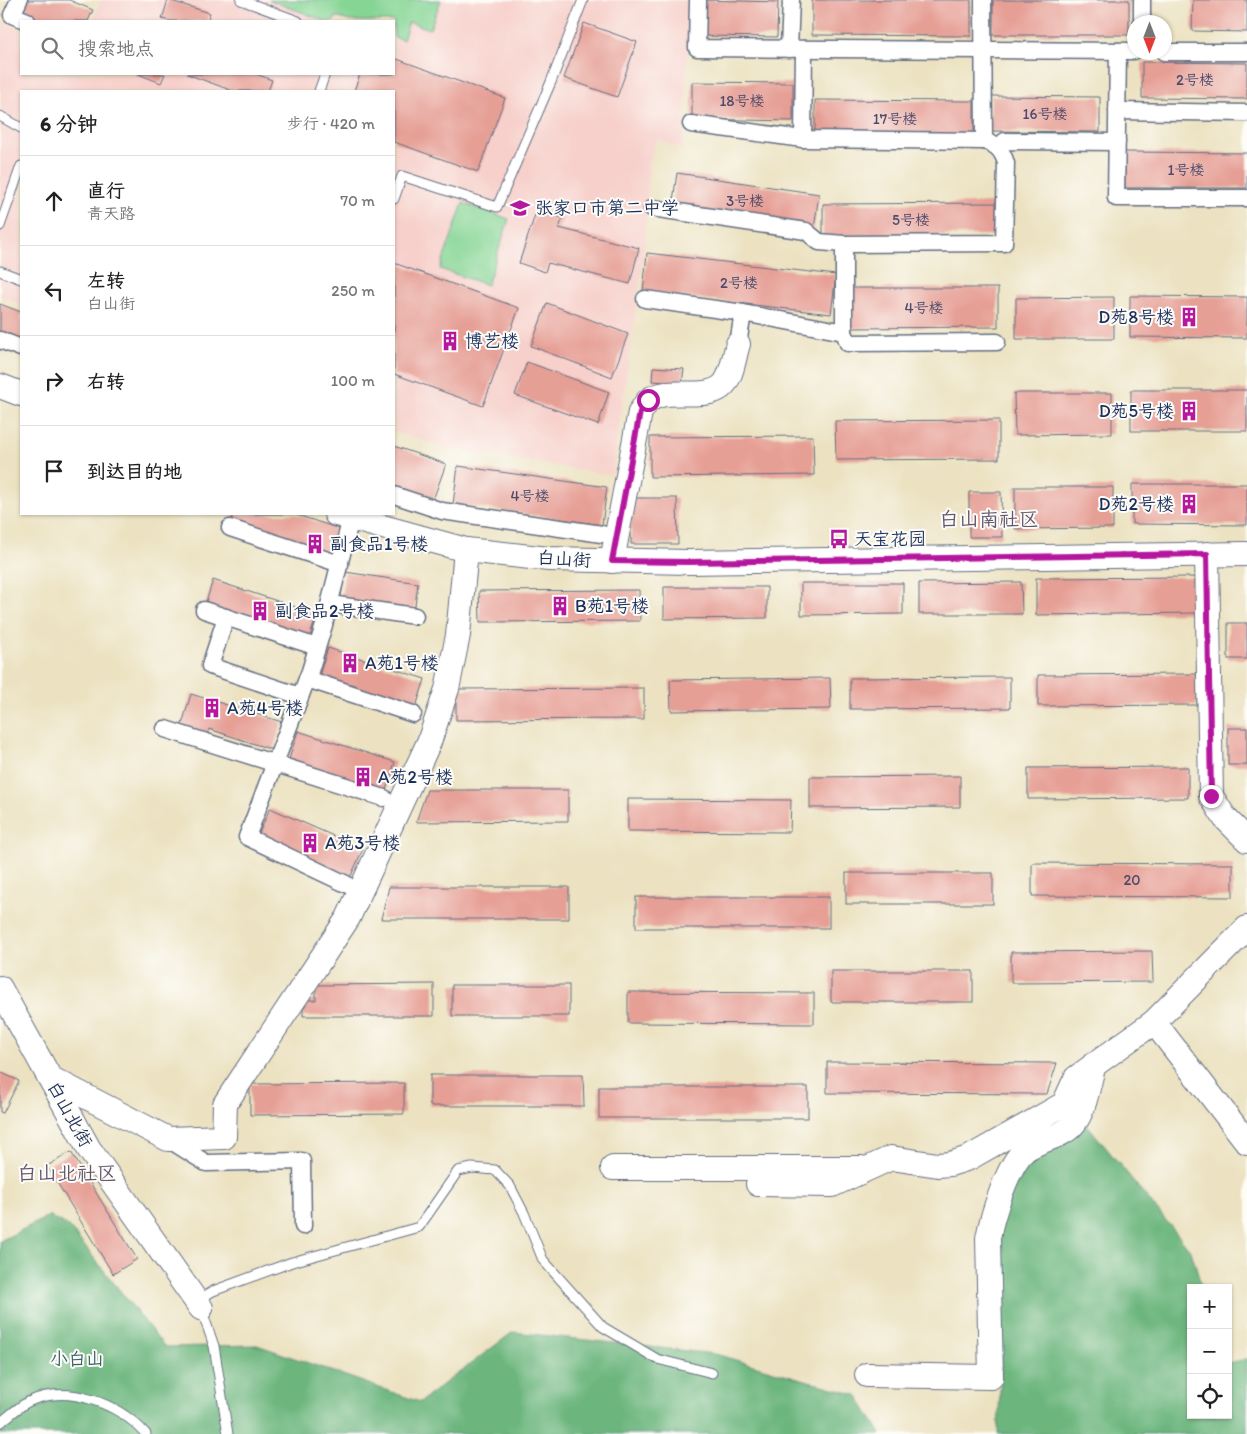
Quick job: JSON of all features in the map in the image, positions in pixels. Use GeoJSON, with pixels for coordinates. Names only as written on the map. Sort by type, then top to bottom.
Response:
{"type":"FeatureCollection","features":[{"type":"Feature","properties":{"kind":"street"},"geometry":{"type":"LineString","coordinates":[[19,0],[12,15],[24,20]]}},
{"type":"Feature","properties":{"kind":"street"},"geometry":{"type":"LineString","coordinates":[[698,0],[697,48],[1127,51]]}},
{"type":"Feature","properties":{"kind":"street"},"geometry":{"type":"LineString","coordinates":[[791,0],[797,49],[803,139]]}},
{"type":"Feature","properties":{"kind":"street"},"geometry":{"type":"LineString","coordinates":[[982,0],[983,51],[991,145]]}},
{"type":"Feature","properties":{"kind":"street"},"geometry":{"type":"LineString","coordinates":[[1142,0],[1142,15]]}},
{"type":"Feature","properties":{"kind":"street"},"geometry":{"type":"LineString","coordinates":[[1118,51],[1116,198],[1247,198]]}},
{"type":"Feature","properties":{"kind":"street"},"geometry":{"type":"LineString","coordinates":[[1172,52],[1247,52]]}},
{"type":"Feature","properties":{"kind":"street"},"geometry":{"type":"LineString","coordinates":[[1117,111],[1247,113]]}},
{"type":"Feature","properties":{"kind":"street"},"geometry":{"type":"LineString","coordinates":[[691,124],[803,139],[991,145],[1005,141],[1116,142]]}},
{"type":"Feature","properties":{"kind":"street"},"geometry":{"type":"LineString","coordinates":[[652,208],[806,231],[819,242],[844,244],[1004,242],[1006,163],[1003,152],[991,145]]}},
{"type":"Feature","properties":{"kind":"street"},"geometry":{"type":"LineString","coordinates":[[844,244],[844,332],[848,343],[997,342]]}},
{"type":"Feature","properties":{"kind":"street"},"geometry":{"type":"LineString","coordinates":[[645,299],[743,313],[844,332]]}},
{"type":"Feature","properties":{"kind":"street"},"geometry":{"type":"LineString","coordinates":[[612,561],[640,412],[648,400],[658,397],[712,391],[721,387],[727,380],[738,344],[743,313]]}},
{"type":"Feature","properties":{"kind":"street"},"geometry":{"type":"LineString","coordinates":[[0,340],[20,348]]}},
{"type":"Feature","properties":{"kind":"street"},"geometry":{"type":"LineString","coordinates":[[0,386],[20,394]]}},
{"type":"Feature","properties":{"kind":"street"},"geometry":{"type":"LineString","coordinates":[[395,496],[442,511],[602,534]]}},
{"type":"Feature","properties":{"kind":"street"},"geometry":{"type":"LineString","coordinates":[[344,516],[340,564],[330,604],[307,679],[247,837],[346,884]]}},
{"type":"Feature","properties":{"kind":"street","name":"白山街"},"geometry":{"type":"LineString","coordinates":[[344,516],[466,550],[549,559],[688,562],[1247,554]]}},
{"type":"Feature","properties":{"kind":"street"},"geometry":{"type":"LineString","coordinates":[[230,528],[340,564]]}},
{"type":"Feature","properties":{"kind":"street"},"geometry":{"type":"LineString","coordinates":[[168,1139],[224,1137],[224,1104],[348,918],[429,742],[447,689],[458,635],[466,550]]}},
{"type":"Feature","properties":{"kind":"street"},"geometry":{"type":"LineString","coordinates":[[1207,554],[1211,796],[1225,818],[1247,840]]}},
{"type":"Feature","properties":{"kind":"street"},"geometry":{"type":"LineString","coordinates":[[330,604],[415,616]]}},
{"type":"Feature","properties":{"kind":"street"},"geometry":{"type":"LineString","coordinates":[[204,610],[317,647]]}},
{"type":"Feature","properties":{"kind":"street"},"geometry":{"type":"LineString","coordinates":[[226,617],[210,666],[300,696]]}},
{"type":"Feature","properties":{"kind":"street"},"geometry":{"type":"LineString","coordinates":[[307,679],[413,714]]}},
{"type":"Feature","properties":{"kind":"street"},"geometry":{"type":"LineString","coordinates":[[165,729],[384,798]]}},
{"type":"Feature","properties":{"kind":"street"},"geometry":{"type":"LineString","coordinates":[[758,1184],[832,1185],[891,1158],[938,1166],[969,1158],[1064,1104],[1076,1078],[1154,1022],[1247,928]]}},
{"type":"Feature","properties":{"kind":"street","name":"白山北街"},"geometry":{"type":"LineString","coordinates":[[0,988],[89,1149],[199,1305]]}},
{"type":"Feature","properties":{"kind":"street"},"geometry":{"type":"LineString","coordinates":[[1154,1022],[1247,1142]]}},
{"type":"Feature","properties":{"kind":"street"},"geometry":{"type":"LineString","coordinates":[[867,1375],[991,1377],[988,1238],[991,1221],[1014,1166],[1025,1150],[1068,1130],[1077,1118],[1094,1064]]}},
{"type":"Feature","properties":{"kind":"street"},"geometry":{"type":"LineString","coordinates":[[50,1078],[168,1139],[206,1163],[302,1162],[303,1226]]}},
{"type":"Feature","properties":{"kind":"street"},"geometry":{"type":"LineString","coordinates":[[613,1168],[866,1168]]}},
{"type":"Feature","properties":{"kind":"lane"},"geometry":{"type":"LineString","coordinates":[[241,0],[295,20]]}},
{"type":"Feature","properties":{"kind":"lane"},"geometry":{"type":"LineString","coordinates":[[395,196],[402,176],[497,207],[551,82],[583,0]]}},
{"type":"Feature","properties":{"kind":"lane"},"geometry":{"type":"LineString","coordinates":[[319,90],[325,75]]}},
{"type":"Feature","properties":{"kind":"lane"},"geometry":{"type":"LineString","coordinates":[[0,116],[20,127]]}},
{"type":"Feature","properties":{"kind":"lane"},"geometry":{"type":"LineString","coordinates":[[0,226],[20,169]]}},
{"type":"Feature","properties":{"kind":"lane"},"geometry":{"type":"LineString","coordinates":[[0,271],[20,279]]}},
{"type":"Feature","properties":{"kind":"lane"},"geometry":{"type":"LineString","coordinates":[[228,1434],[214,1346],[199,1305],[213,1292],[292,1262],[419,1227],[458,1171],[472,1168],[495,1170],[510,1186],[524,1213],[543,1260],[603,1328],[657,1359],[712,1373]]}},
{"type":"Feature","properties":{"kind":"lane"},"geometry":{"type":"LineString","coordinates":[[0,1423],[28,1402],[47,1396],[77,1396],[112,1406],[146,1434]]}},
{"type":"Feature","properties":{"kind":"shaded area","name":"张家口市第二中学"},"geometry":{"type":"Polygon","coordinates":[[[101,0],[690,0],[683,150],[657,139],[649,163],[644,253],[612,475],[452,449],[395,432],[395,90],[20,90],[20,304],[0,295],[0,20],[20,30],[20,75],[395,75],[395,20],[92,20],[101,0]]]}},
{"type":"Feature","properties":{"kind":"green space"},"geometry":{"type":"Polygon","coordinates":[[[269,0],[441,0],[430,29],[409,22],[403,40],[395,37],[395,20],[346,20],[336,17],[334,20],[322,20],[269,0]]]}},
{"type":"Feature","properties":{"kind":"green space"},"geometry":{"type":"Polygon","coordinates":[[[463,203],[509,219],[487,285],[440,269],[463,203]]]}},
{"type":"Feature","properties":{"kind":"green space"},"geometry":{"type":"Polygon","coordinates":[[[1084,1121],[1191,1251],[1201,1284],[1187,1284],[1187,1419],[1232,1419],[1232,1362],[1247,1359],[1247,1434],[998,1434],[1001,1367],[994,1249],[1001,1216],[1029,1160],[1084,1121]]]}},
{"type":"Feature","properties":{"kind":"green space","name":"小白山"},"geometry":{"type":"Polygon","coordinates":[[[49,1216],[70,1228],[165,1347],[257,1345],[420,1402],[513,1332],[715,1354],[857,1395],[881,1434],[0,1434],[0,1241],[49,1216]]]}},
{"type":"Feature","properties":{"kind":"building"},"geometry":{"type":"Polygon","coordinates":[[[23,0],[69,0],[93,10],[88,20],[38,20],[18,12],[23,0]]]}},
{"type":"Feature","properties":{"kind":"building"},"geometry":{"type":"Polygon","coordinates":[[[168,0],[210,13],[207,20],[162,19],[168,0]]]}},
{"type":"Feature","properties":{"kind":"building"},"geometry":{"type":"Polygon","coordinates":[[[702,0],[778,2],[777,37],[701,36],[702,0]]]}},
{"type":"Feature","properties":{"kind":"building"},"geometry":{"type":"Polygon","coordinates":[[[812,0],[971,0],[971,36],[812,35],[812,0]]]}},
{"type":"Feature","properties":{"kind":"building"},"geometry":{"type":"Polygon","coordinates":[[[993,0],[1129,0],[1127,35],[993,35],[993,0]]]}},
{"type":"Feature","properties":{"kind":"building"},"geometry":{"type":"Polygon","coordinates":[[[1193,0],[1247,0],[1247,32],[1192,31],[1193,0]]]}},
{"type":"Feature","properties":{"kind":"building"},"geometry":{"type":"Polygon","coordinates":[[[584,23],[637,42],[617,97],[564,78],[584,23]]]}},
{"type":"Feature","properties":{"kind":"building"},"geometry":{"type":"Polygon","coordinates":[[[395,58],[505,98],[478,172],[395,142],[395,90],[354,90],[360,75],[395,75],[395,58]]]}},
{"type":"Feature","properties":{"kind":"building"},"geometry":{"type":"Polygon","coordinates":[[[1142,62],[1247,63],[1247,99],[1142,98],[1142,62]]]}},
{"type":"Feature","properties":{"kind":"building"},"geometry":{"type":"Polygon","coordinates":[[[141,75],[165,75],[161,83],[141,75]]]}},
{"type":"Feature","properties":{"kind":"building"},"geometry":{"type":"Polygon","coordinates":[[[190,75],[259,75],[272,80],[268,90],[230,90],[190,75]]]}},
{"type":"Feature","properties":{"kind":"building"},"geometry":{"type":"Polygon","coordinates":[[[692,82],[793,83],[793,121],[692,119],[692,82]]]}},
{"type":"Feature","properties":{"kind":"building"},"geometry":{"type":"Polygon","coordinates":[[[991,96],[1100,97],[1100,132],[990,131],[991,96]]]}},
{"type":"Feature","properties":{"kind":"building"},"geometry":{"type":"Polygon","coordinates":[[[815,100],[974,101],[974,138],[815,137],[815,100]]]}},
{"type":"Feature","properties":{"kind":"building"},"geometry":{"type":"Polygon","coordinates":[[[1125,152],[1247,153],[1247,188],[1125,188],[1125,152]]]}},
{"type":"Feature","properties":{"kind":"building"},"geometry":{"type":"Polygon","coordinates":[[[677,173],[819,194],[814,229],[672,208],[677,173]]]}},
{"type":"Feature","properties":{"kind":"building"},"geometry":{"type":"Polygon","coordinates":[[[999,203],[999,235],[823,236],[823,204],[999,203]]]}},
{"type":"Feature","properties":{"kind":"building"},"geometry":{"type":"Polygon","coordinates":[[[537,209],[563,218],[559,228],[639,248],[630,284],[548,263],[545,272],[519,263],[537,209]]]}},
{"type":"Feature","properties":{"kind":"building"},"geometry":{"type":"Polygon","coordinates":[[[647,253],[836,275],[831,314],[643,292],[647,253]]]}},
{"type":"Feature","properties":{"kind":"building","name":"博艺楼"},"geometry":{"type":"Polygon","coordinates":[[[395,263],[519,308],[483,406],[395,374],[395,263]]]}},
{"type":"Feature","properties":{"kind":"building"},"geometry":{"type":"Polygon","coordinates":[[[849,288],[998,288],[998,327],[850,328],[849,288]]]}},
{"type":"Feature","properties":{"kind":"building","name":"D苑8号楼"},"geometry":{"type":"Polygon","coordinates":[[[1130,296],[1247,297],[1247,338],[1130,337],[1130,296]]]}},
{"type":"Feature","properties":{"kind":"building"},"geometry":{"type":"Polygon","coordinates":[[[1114,297],[1114,339],[1016,339],[1016,298],[1114,297]]]}},
{"type":"Feature","properties":{"kind":"building"},"geometry":{"type":"Polygon","coordinates":[[[547,303],[628,334],[612,377],[531,346],[547,303]]]}},
{"type":"Feature","properties":{"kind":"building"},"geometry":{"type":"Polygon","coordinates":[[[0,304],[20,312],[20,345],[0,337],[0,304]]]}},
{"type":"Feature","properties":{"kind":"building"},"geometry":{"type":"Polygon","coordinates":[[[527,362],[609,392],[598,425],[515,395],[527,362]]]}},
{"type":"Feature","properties":{"kind":"building"},"geometry":{"type":"Polygon","coordinates":[[[653,367],[684,369],[682,383],[652,381],[653,367]]]}},
{"type":"Feature","properties":{"kind":"building","name":"D苑5号楼"},"geometry":{"type":"Polygon","coordinates":[[[1131,390],[1247,390],[1247,431],[1131,431],[1131,390]]]}},
{"type":"Feature","properties":{"kind":"building"},"geometry":{"type":"Polygon","coordinates":[[[1014,393],[1112,393],[1112,434],[1015,435],[1014,393]]]}},
{"type":"Feature","properties":{"kind":"building"},"geometry":{"type":"Polygon","coordinates":[[[999,420],[999,459],[836,460],[835,421],[999,420]]]}},
{"type":"Feature","properties":{"kind":"building"},"geometry":{"type":"Polygon","coordinates":[[[813,436],[814,475],[650,477],[650,437],[813,436]]]}},
{"type":"Feature","properties":{"kind":"building"},"geometry":{"type":"Polygon","coordinates":[[[395,446],[446,464],[433,500],[395,487],[395,446]]]}},
{"type":"Feature","properties":{"kind":"building"},"geometry":{"type":"Polygon","coordinates":[[[458,466],[607,487],[602,525],[453,504],[458,466]]]}},
{"type":"Feature","properties":{"kind":"building","name":"D苑2号楼"},"geometry":{"type":"Polygon","coordinates":[[[1132,484],[1247,484],[1247,525],[1132,524],[1132,484]]]}},
{"type":"Feature","properties":{"kind":"building"},"geometry":{"type":"Polygon","coordinates":[[[1015,487],[1113,487],[1113,528],[1015,529],[1015,487]]]}},
{"type":"Feature","properties":{"kind":"building"},"geometry":{"type":"Polygon","coordinates":[[[969,492],[1001,492],[1002,537],[969,537],[969,492]]]}},
{"type":"Feature","properties":{"kind":"building"},"geometry":{"type":"Polygon","coordinates":[[[631,498],[677,498],[678,544],[631,544],[631,498]]]}},
{"type":"Feature","properties":{"kind":"building","name":"副食品1号楼"},"geometry":{"type":"Polygon","coordinates":[[[233,515],[297,515],[343,530],[334,558],[230,524],[233,515]]]}},
{"type":"Feature","properties":{"kind":"building"},"geometry":{"type":"Polygon","coordinates":[[[345,572],[418,583],[414,613],[340,602],[345,572]]]}},
{"type":"Feature","properties":{"kind":"building"},"geometry":{"type":"Polygon","coordinates":[[[1195,577],[1196,613],[1036,615],[1036,578],[1195,577]]]}},
{"type":"Feature","properties":{"kind":"building","name":"副食品2号楼"},"geometry":{"type":"Polygon","coordinates":[[[213,580],[317,614],[308,642],[204,608],[213,580]]]}},
{"type":"Feature","properties":{"kind":"building"},"geometry":{"type":"Polygon","coordinates":[[[1021,582],[1022,614],[919,614],[919,583],[1021,582]]]}},
{"type":"Feature","properties":{"kind":"building"},"geometry":{"type":"Polygon","coordinates":[[[801,583],[903,583],[903,614],[801,615],[801,583]]]}},
{"type":"Feature","properties":{"kind":"building"},"geometry":{"type":"Polygon","coordinates":[[[664,587],[767,587],[767,618],[664,619],[664,587]]]}},
{"type":"Feature","properties":{"kind":"building","name":"B苑1号楼"},"geometry":{"type":"Polygon","coordinates":[[[639,590],[640,621],[480,622],[479,591],[639,590]]]}},
{"type":"Feature","properties":{"kind":"building"},"geometry":{"type":"Polygon","coordinates":[[[1228,623],[1247,623],[1247,659],[1228,659],[1228,623]]]}},
{"type":"Feature","properties":{"kind":"building","name":"A苑1号楼"},"geometry":{"type":"Polygon","coordinates":[[[328,648],[425,679],[415,710],[318,679],[328,648]]]}},
{"type":"Feature","properties":{"kind":"building"},"geometry":{"type":"Polygon","coordinates":[[[1197,674],[1197,705],[1038,706],[1038,675],[1197,674]]]}},
{"type":"Feature","properties":{"kind":"building"},"geometry":{"type":"Polygon","coordinates":[[[1010,677],[1010,708],[850,709],[850,678],[1010,677]]]}},
{"type":"Feature","properties":{"kind":"building"},"geometry":{"type":"Polygon","coordinates":[[[830,678],[831,709],[671,711],[670,680],[830,678]]]}},
{"type":"Feature","properties":{"kind":"building"},"geometry":{"type":"Polygon","coordinates":[[[644,688],[644,719],[456,720],[456,689],[644,688]]]}},
{"type":"Feature","properties":{"kind":"building","name":"A苑4号楼"},"geometry":{"type":"Polygon","coordinates":[[[191,694],[282,722],[273,750],[209,729],[206,739],[180,731],[191,694]]]}},
{"type":"Feature","properties":{"kind":"building"},"geometry":{"type":"Polygon","coordinates":[[[1228,728],[1247,728],[1247,765],[1228,765],[1228,728]]]}},
{"type":"Feature","properties":{"kind":"building","name":"A苑2号楼"},"geometry":{"type":"Polygon","coordinates":[[[298,731],[395,762],[385,793],[288,762],[298,731]]]}},
{"type":"Feature","properties":{"kind":"building"},"geometry":{"type":"Polygon","coordinates":[[[1188,767],[1188,798],[1028,799],[1028,768],[1188,767]]]}},
{"type":"Feature","properties":{"kind":"building"},"geometry":{"type":"Polygon","coordinates":[[[960,776],[960,807],[810,808],[810,777],[960,776]]]}},
{"type":"Feature","properties":{"kind":"building"},"geometry":{"type":"Polygon","coordinates":[[[427,790],[568,790],[568,821],[416,822],[427,790]]]}},
{"type":"Feature","properties":{"kind":"building"},"geometry":{"type":"Polygon","coordinates":[[[628,799],[791,800],[790,832],[628,831],[628,799]]]}},
{"type":"Feature","properties":{"kind":"building","name":"A苑3号楼"},"geometry":{"type":"Polygon","coordinates":[[[270,808],[363,849],[350,878],[257,838],[270,808]]]}},
{"type":"Feature","properties":{"kind":"building"},"geometry":{"type":"Polygon","coordinates":[[[1032,863],[1233,864],[1233,897],[1032,896],[1032,863]]]}},
{"type":"Feature","properties":{"kind":"building"},"geometry":{"type":"Polygon","coordinates":[[[846,873],[993,873],[993,904],[846,904],[846,873]]]}},
{"type":"Feature","properties":{"kind":"building"},"geometry":{"type":"Polygon","coordinates":[[[389,887],[569,887],[569,919],[381,919],[389,887]]]}},
{"type":"Feature","properties":{"kind":"building"},"geometry":{"type":"Polygon","coordinates":[[[636,897],[829,897],[829,928],[636,928],[636,897]]]}},
{"type":"Feature","properties":{"kind":"building"},"geometry":{"type":"Polygon","coordinates":[[[1152,951],[1153,982],[1011,983],[1011,952],[1152,951]]]}},
{"type":"Feature","properties":{"kind":"building"},"geometry":{"type":"Polygon","coordinates":[[[831,971],[973,971],[973,1002],[831,1002],[831,971]]]}},
{"type":"Feature","properties":{"kind":"building"},"geometry":{"type":"Polygon","coordinates":[[[434,984],[434,1016],[303,1016],[303,1000],[316,1000],[316,985],[434,984]]]}},
{"type":"Feature","properties":{"kind":"building"},"geometry":{"type":"Polygon","coordinates":[[[452,985],[569,985],[569,1016],[452,1016],[452,985]]]}},
{"type":"Feature","properties":{"kind":"building"},"geometry":{"type":"Polygon","coordinates":[[[628,992],[814,993],[814,1024],[628,1023],[628,992]]]}},
{"type":"Feature","properties":{"kind":"building"},"geometry":{"type":"Polygon","coordinates":[[[827,1062],[1057,1063],[1047,1094],[827,1093],[827,1062]]]}},
{"type":"Feature","properties":{"kind":"building"},"geometry":{"type":"Polygon","coordinates":[[[0,1072],[19,1081],[3,1113],[0,1112],[0,1072]]]}},
{"type":"Feature","properties":{"kind":"building"},"geometry":{"type":"Polygon","coordinates":[[[430,1075],[583,1075],[584,1106],[430,1106],[430,1075]]]}},
{"type":"Feature","properties":{"kind":"building"},"geometry":{"type":"Polygon","coordinates":[[[404,1083],[404,1114],[250,1115],[250,1084],[404,1083]]]}},
{"type":"Feature","properties":{"kind":"building"},"geometry":{"type":"Polygon","coordinates":[[[599,1087],[808,1087],[808,1118],[599,1118],[599,1087]]]}},
{"type":"Feature","properties":{"kind":"building"},"geometry":{"type":"Polygon","coordinates":[[[71,1152],[137,1259],[113,1274],[47,1166],[71,1152]]]}},
{"type":"Feature","properties":{"kind":"place","name":"张家口市第二中学"},"geometry":{"type":"Point","coordinates":[520,208]}},
{"type":"Feature","properties":{"kind":"place","name":"D苑8号楼"},"geometry":{"type":"Point","coordinates":[1189,317]}},
{"type":"Feature","properties":{"kind":"place","name":"博艺楼"},"geometry":{"type":"Point","coordinates":[450,341]}},
{"type":"Feature","properties":{"kind":"place","name":"D苑5号楼"},"geometry":{"type":"Point","coordinates":[1189,411]}},
{"type":"Feature","properties":{"kind":"place","name":"D苑2号楼"},"geometry":{"type":"Point","coordinates":[1189,504]}},
{"type":"Feature","properties":{"kind":"place","name":"天宝花园"},"geometry":{"type":"Point","coordinates":[839,539]}},
{"type":"Feature","properties":{"kind":"place","name":"副食品1号楼"},"geometry":{"type":"Point","coordinates":[315,544]}},
{"type":"Feature","properties":{"kind":"place","name":"B苑1号楼"},"geometry":{"type":"Point","coordinates":[560,606]}},
{"type":"Feature","properties":{"kind":"place","name":"副食品2号楼"},"geometry":{"type":"Point","coordinates":[260,611]}},
{"type":"Feature","properties":{"kind":"place","name":"A苑1号楼"},"geometry":{"type":"Point","coordinates":[350,663]}},
{"type":"Feature","properties":{"kind":"place","name":"A苑4号楼"},"geometry":{"type":"Point","coordinates":[212,708]}},
{"type":"Feature","properties":{"kind":"place","name":"A苑2号楼"},"geometry":{"type":"Point","coordinates":[363,777]}},
{"type":"Feature","properties":{"kind":"place","name":"A苑3号楼"},"geometry":{"type":"Point","coordinates":[310,843]}},
{"type":"Feature","properties":{"kind":"district","name":"白山南社区"},"geometry":{"type":"Point","coordinates":[989,519]}},
{"type":"Feature","properties":{"kind":"district","name":"白山北社区"},"geometry":{"type":"Point","coordinates":[67,1173]}},
{"type":"Feature","properties":{"kind":"route"},"geometry":{"type":"LineString","coordinates":[[648,400],[640,412],[612,561],[688,562],[1207,554],[1211,796]]}}]}
